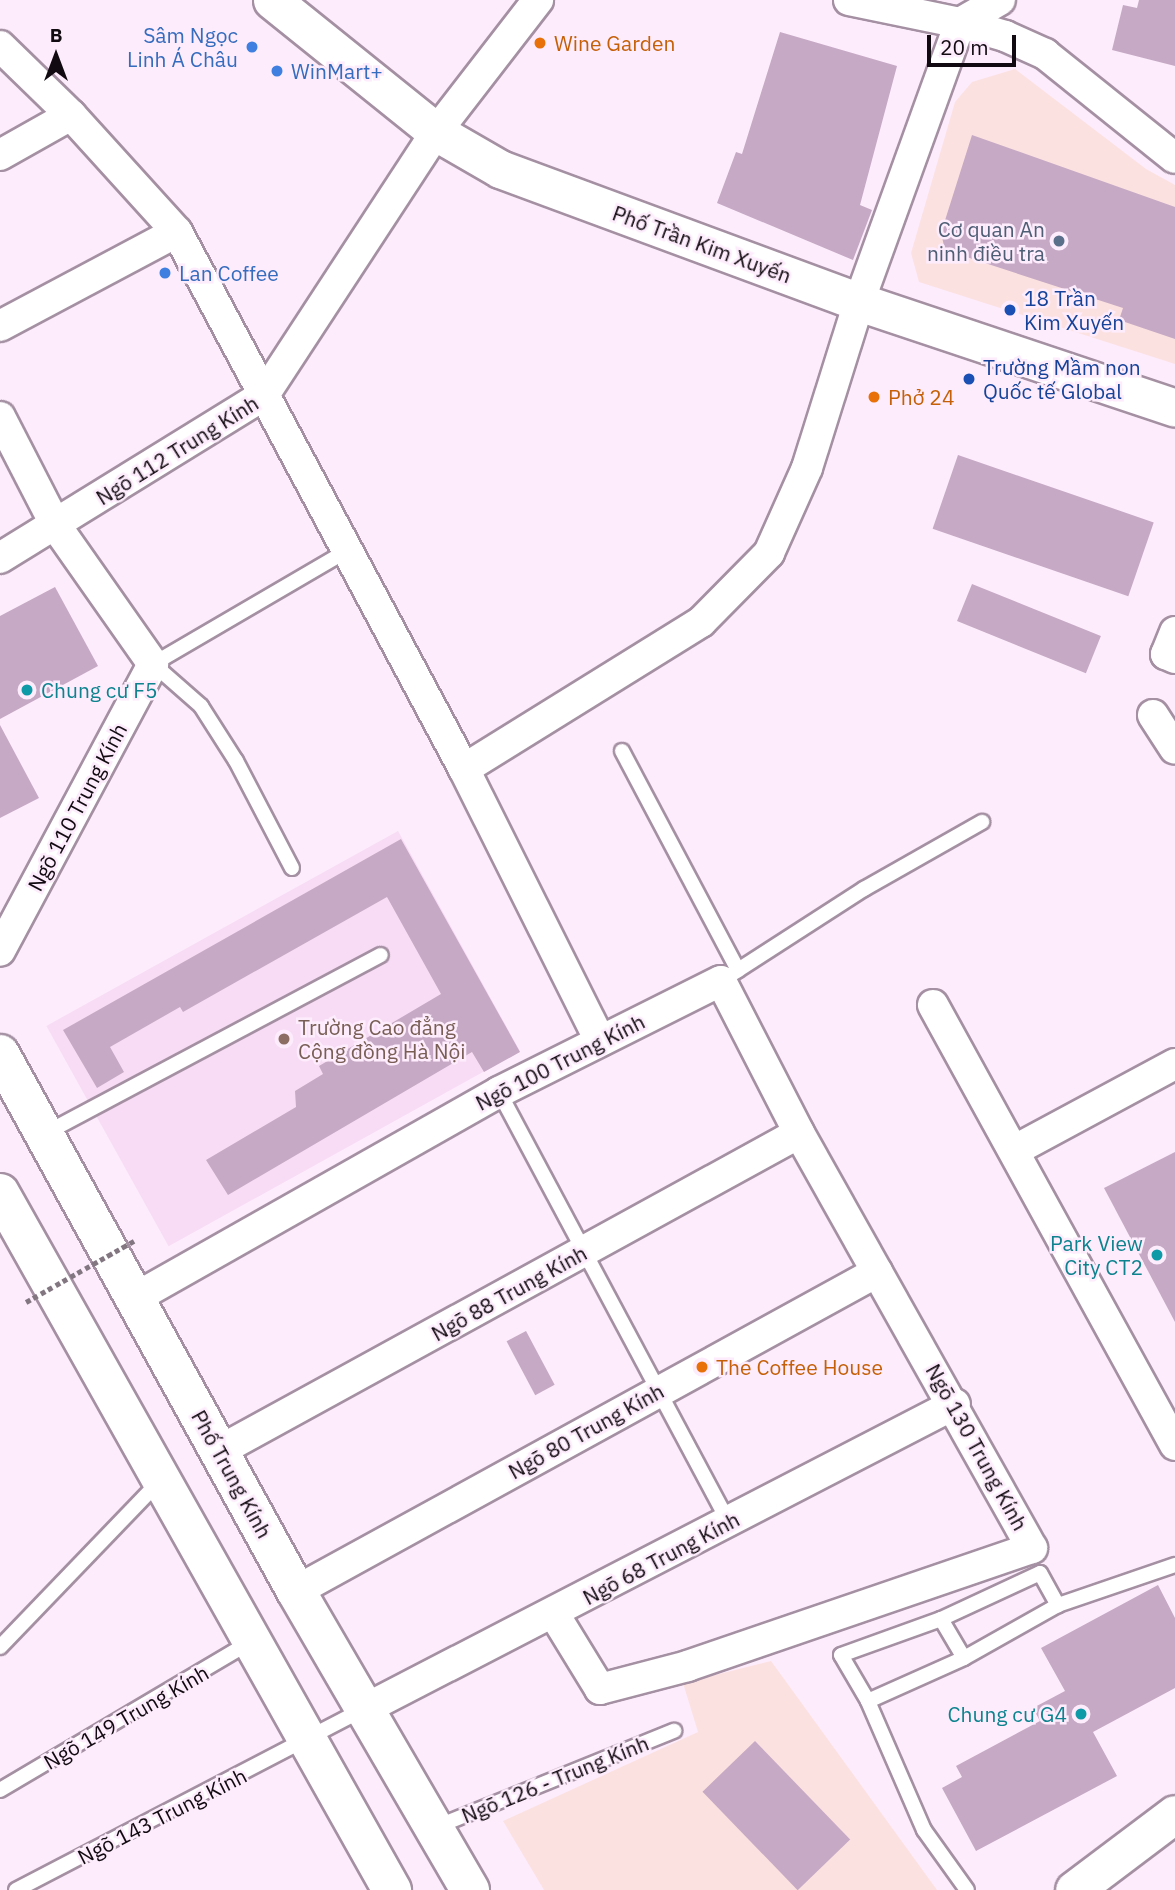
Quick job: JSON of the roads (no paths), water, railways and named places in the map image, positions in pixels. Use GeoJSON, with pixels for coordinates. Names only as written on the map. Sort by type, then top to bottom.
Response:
{"type":"FeatureCollection","features":[{"type":"Feature","properties":{"kind":"main road","name":"Phố Trung Kính"},"geometry":{"type":"LineString","coordinates":[[0,1054],[296,1591],[470,1890]]}},
{"type":"Feature","properties":{"kind":"main road"},"geometry":{"type":"LineString","coordinates":[[1,1196],[392,1890]]}},
{"type":"Feature","properties":{"kind":"street","name":"Phố Trần Kim Xuyến"},"geometry":{"type":"LineString","coordinates":[[272,0],[436,132],[500,169],[859,302],[1175,408]]}},
{"type":"Feature","properties":{"kind":"street","name":"Ngõ 112 Trung Kính"},"geometry":{"type":"LineString","coordinates":[[0,558],[56,526],[264,395],[436,132],[538,0]]}},
{"type":"Feature","properties":{"kind":"street"},"geometry":{"type":"LineString","coordinates":[[849,0],[960,23],[1005,36],[1045,54],[1175,158]]}},
{"type":"Feature","properties":{"kind":"street"},"geometry":{"type":"LineString","coordinates":[[464,769],[701,622],[769,554],[807,468],[859,302],[960,23],[1000,0]]}},
{"type":"Feature","properties":{"kind":"street"},"geometry":{"type":"LineString","coordinates":[[0,46],[71,115],[177,232],[464,769],[600,1041]]}},
{"type":"Feature","properties":{"kind":"street"},"geometry":{"type":"LineString","coordinates":[[0,155],[71,115]]}},
{"type":"Feature","properties":{"kind":"street"},"geometry":{"type":"LineString","coordinates":[[0,326],[177,232]]}},
{"type":"Feature","properties":{"kind":"street"},"geometry":{"type":"LineString","coordinates":[[0,417],[56,526],[153,664]]}},
{"type":"Feature","properties":{"kind":"street"},"geometry":{"type":"LineString","coordinates":[[1175,632],[1166,654],[1175,658]]}},
{"type":"Feature","properties":{"kind":"street","name":"Ngõ 110 Trung Kính"},"geometry":{"type":"LineString","coordinates":[[0,951],[153,664]]}},
{"type":"Feature","properties":{"kind":"street"},"geometry":{"type":"LineString","coordinates":[[1153,715],[1175,749]]}},
{"type":"Feature","properties":{"kind":"street","name":"Ngõ 100 Trung Kính"},"geometry":{"type":"LineString","coordinates":[[135,1298],[499,1092],[729,976]]}},
{"type":"Feature","properties":{"kind":"street","name":"Ngõ 130 Trung Kính"},"geometry":{"type":"LineString","coordinates":[[555,1614],[600,1689],[688,1666],[1036,1561],[955,1405],[799,1133],[729,976]]}},
{"type":"Feature","properties":{"kind":"street"},"geometry":{"type":"LineString","coordinates":[[933,1005],[1017,1149],[1175,1445]]}},
{"type":"Feature","properties":{"kind":"street"},"geometry":{"type":"LineString","coordinates":[[1017,1149],[1175,1063]]}},
{"type":"Feature","properties":{"kind":"street","name":"Ngõ 88 Trung Kính"},"geometry":{"type":"LineString","coordinates":[[219,1451],[799,1133]]}},
{"type":"Feature","properties":{"kind":"street","name":"Ngõ 80 Trung Kính"},"geometry":{"type":"LineString","coordinates":[[296,1591],[877,1272]]}},
{"type":"Feature","properties":{"kind":"street","name":"Ngõ 68 Trung Kính"},"geometry":{"type":"LineString","coordinates":[[365,1709],[555,1614],[955,1405]]}},
{"type":"Feature","properties":{"kind":"street"},"geometry":{"type":"LineString","coordinates":[[1074,1890],[1175,1814]]}},
{"type":"Feature","properties":{"kind":"lane"},"geometry":{"type":"LineString","coordinates":[[292,868],[236,761],[201,706],[153,664],[348,550]]}},
{"type":"Feature","properties":{"kind":"lane"},"geometry":{"type":"LineString","coordinates":[[622,751],[729,976]]}},
{"type":"Feature","properties":{"kind":"lane","name":"Ngõ 100 Trung Kính"},"geometry":{"type":"LineString","coordinates":[[729,976],[864,888],[982,822]]}},
{"type":"Feature","properties":{"kind":"lane"},"geometry":{"type":"LineString","coordinates":[[45,1134],[381,955]]}},
{"type":"Feature","properties":{"kind":"lane"},"geometry":{"type":"LineString","coordinates":[[499,1092],[729,1523]]}},
{"type":"Feature","properties":{"kind":"lane"},"geometry":{"type":"LineString","coordinates":[[0,1647],[161,1481]]}},
{"type":"Feature","properties":{"kind":"lane"},"geometry":{"type":"LineString","coordinates":[[967,1890],[924,1830],[868,1701],[841,1655],[941,1619],[1036,1561],[1058,1605]]}},
{"type":"Feature","properties":{"kind":"lane"},"geometry":{"type":"LineString","coordinates":[[868,1701],[964,1658],[1058,1605],[1175,1565]]}},
{"type":"Feature","properties":{"kind":"lane"},"geometry":{"type":"LineString","coordinates":[[941,1619],[964,1658]]}},
{"type":"Feature","properties":{"kind":"lane","name":"Ngõ 149 Trung Kính"},"geometry":{"type":"LineString","coordinates":[[0,1790],[252,1642]]}},
{"type":"Feature","properties":{"kind":"lane","name":"Ngõ 143 Trung Kính"},"geometry":{"type":"LineString","coordinates":[[16,1890],[308,1742],[365,1709]]}},
{"type":"Feature","properties":{"kind":"lane","name":"Ngõ 126 - Trung Kính"},"geometry":{"type":"LineString","coordinates":[[435,1828],[674,1731]]}},
{"type":"Feature","properties":{"kind":"place","name":"Wine Garden"},"geometry":{"type":"Point","coordinates":[540,43]}},
{"type":"Feature","properties":{"kind":"place","name":"Sâm Ngọc Linh Á Châu"},"geometry":{"type":"Point","coordinates":[252,47]}},
{"type":"Feature","properties":{"kind":"place","name":"WinMart+"},"geometry":{"type":"Point","coordinates":[277,71]}},
{"type":"Feature","properties":{"kind":"place","name":"Cơ quan An ninh điều tra"},"geometry":{"type":"Point","coordinates":[1059,241]}},
{"type":"Feature","properties":{"kind":"place","name":"Lan Coffee"},"geometry":{"type":"Point","coordinates":[165,273]}},
{"type":"Feature","properties":{"kind":"place","name":"18 Trần Kim Xuyến"},"geometry":{"type":"Point","coordinates":[1010,310]}},
{"type":"Feature","properties":{"kind":"place","name":"Trường Mầm non Quốc tế Global"},"geometry":{"type":"Point","coordinates":[969,379]}},
{"type":"Feature","properties":{"kind":"place","name":"Phở 24"},"geometry":{"type":"Point","coordinates":[874,397]}},
{"type":"Feature","properties":{"kind":"place","name":"Chung cư F5"},"geometry":{"type":"Point","coordinates":[27,690]}},
{"type":"Feature","properties":{"kind":"place","name":"Trường Cao đẳng Cộng đồng Hà Nội"},"geometry":{"type":"Point","coordinates":[284,1039]}},
{"type":"Feature","properties":{"kind":"place","name":"Park View City CT2"},"geometry":{"type":"Point","coordinates":[1157,1255]}},
{"type":"Feature","properties":{"kind":"place","name":"The Coffee House"},"geometry":{"type":"Point","coordinates":[702,1367]}},
{"type":"Feature","properties":{"kind":"place","name":"Chung cư G4"},"geometry":{"type":"Point","coordinates":[1081,1714]}}]}
